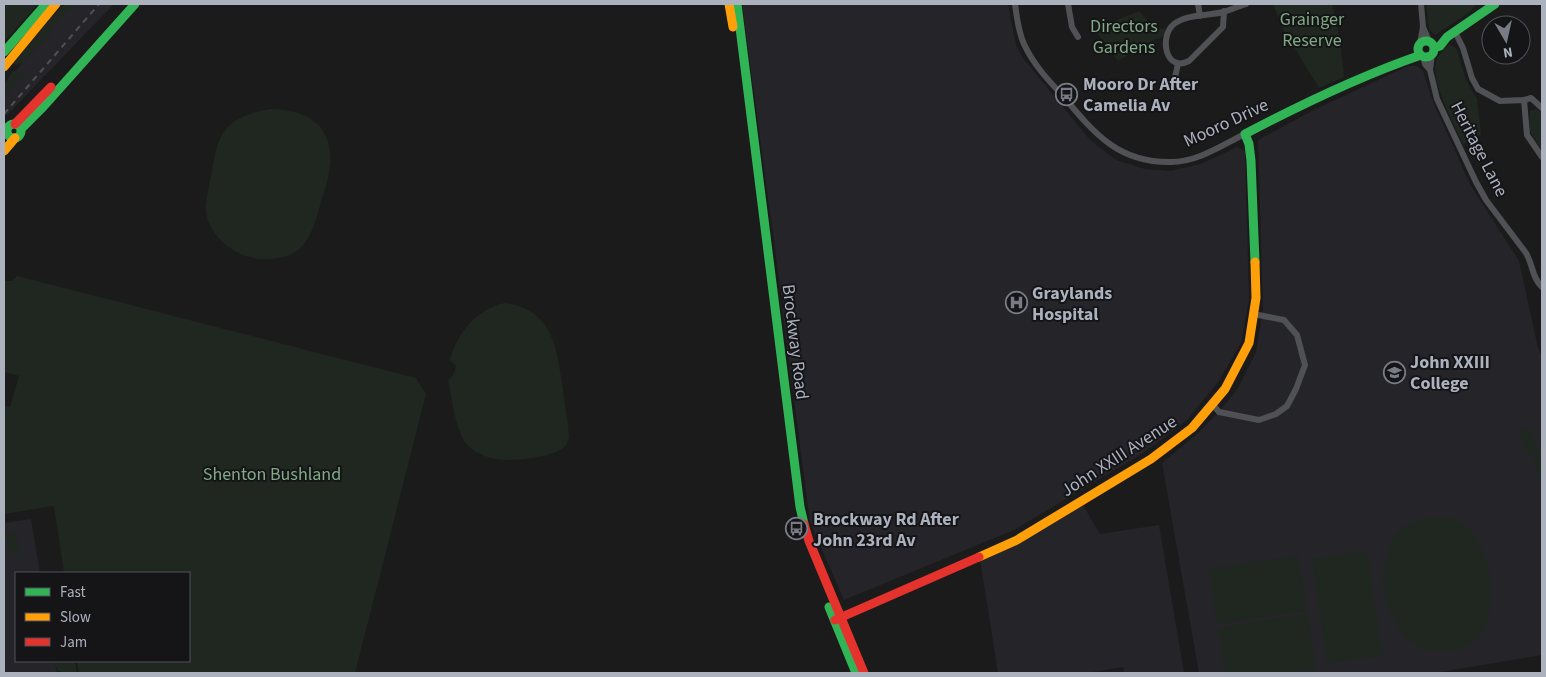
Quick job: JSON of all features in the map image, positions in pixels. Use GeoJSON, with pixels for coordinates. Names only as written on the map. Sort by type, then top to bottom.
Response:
{"type":"FeatureCollection","features":[{"type":"Feature","properties":{"kind":"main road"},"geometry":{"type":"LineString","coordinates":[[4,52],[46,4]]}},
{"type":"Feature","properties":{"kind":"main road"},"geometry":{"type":"LineString","coordinates":[[4,67],[56,4]]}},
{"type":"Feature","properties":{"kind":"main road"},"geometry":{"type":"LineString","coordinates":[[9,128],[75,62],[126,4]]}},
{"type":"Feature","properties":{"kind":"main road"},"geometry":{"type":"LineString","coordinates":[[9,128],[27,122],[41,110],[54,92],[80,66],[135,4]]}},
{"type":"Feature","properties":{"kind":"main road","name":"Brockway Road"},"geometry":{"type":"LineString","coordinates":[[729,4],[796,518],[798,527],[864,673]]}},
{"type":"Feature","properties":{"kind":"main road","name":"Brockway Road"},"geometry":{"type":"LineString","coordinates":[[737,4],[800,507],[809,541],[856,673]]}},
{"type":"Feature","properties":{"kind":"main road","name":"Mooro Drive"},"geometry":{"type":"LineString","coordinates":[[1245,134],[1329,92],[1404,60],[1451,35],[1494,4]]}},
{"type":"Feature","properties":{"kind":"main road"},"geometry":{"type":"LineString","coordinates":[[4,151],[21,134],[9,128]]}},
{"type":"Feature","properties":{"kind":"main road","name":"John XXIII Avenue"},"geometry":{"type":"LineString","coordinates":[[838,618],[1017,540],[1151,459],[1192,428],[1213,405],[1226,389],[1249,343],[1256,298],[1251,161],[1249,144],[1245,134]]}},
{"type":"Feature","properties":{"kind":"street","name":"Mooro Drive"},"geometry":{"type":"LineString","coordinates":[[1014,4],[1022,39],[1035,64],[1097,135],[1124,153],[1149,161],[1173,162],[1187,160],[1200,156],[1245,134]]}},
{"type":"Feature","properties":{"kind":"street"},"geometry":{"type":"LineString","coordinates":[[1068,4],[1072,27],[1078,36]]}},
{"type":"Feature","properties":{"kind":"street"},"geometry":{"type":"LineString","coordinates":[[1198,4],[1200,16]]}},
{"type":"Feature","properties":{"kind":"street"},"geometry":{"type":"LineString","coordinates":[[1224,11],[1223,27],[1189,61],[1183,64],[1173,62],[1168,54],[1166,38],[1173,25],[1184,18],[1224,11],[1246,4]]}},
{"type":"Feature","properties":{"kind":"street","name":"Heritage Lane"},"geometry":{"type":"LineString","coordinates":[[1421,4],[1426,48],[1437,99],[1476,182],[1490,206],[1526,253],[1534,276],[1542,287]]}},
{"type":"Feature","properties":{"kind":"street"},"geometry":{"type":"LineString","coordinates":[[1451,35],[1462,48],[1472,78],[1478,88],[1500,101],[1531,98],[1542,108]]}},
{"type":"Feature","properties":{"kind":"street"},"geometry":{"type":"LineString","coordinates":[[1173,86],[1178,64]]}},
{"type":"Feature","properties":{"kind":"street"},"geometry":{"type":"LineString","coordinates":[[1524,100],[1527,135],[1542,156]]}},
{"type":"Feature","properties":{"kind":"street"},"geometry":{"type":"LineString","coordinates":[[1213,405],[1219,412],[1259,420],[1276,414],[1287,406],[1296,390],[1305,365],[1297,335],[1284,320],[1253,314]]}},
{"type":"Feature","properties":{"kind":"shaded area"},"geometry":{"type":"Polygon","coordinates":[[[71,4],[114,4],[5,115],[4,85],[71,4]]]}},
{"type":"Feature","properties":{"kind":"shaded area","name":"Graylands Hospital"},"geometry":{"type":"Polygon","coordinates":[[[742,4],[1008,4],[1016,45],[1023,58],[1090,140],[1116,160],[1145,169],[1171,171],[1203,163],[1237,147],[1245,151],[1249,299],[1241,343],[1218,382],[1187,420],[1146,451],[1014,530],[844,600],[810,522],[782,308],[784,305],[742,4]]]}},
{"type":"Feature","properties":{"kind":"shaded area","name":"John XXIII College"},"geometry":{"type":"Polygon","coordinates":[[[1408,66],[1417,66],[1423,71],[1433,102],[1471,186],[1519,261],[1538,348],[1542,357],[1542,655],[1434,673],[1199,673],[1162,463],[1197,434],[1219,412],[1238,388],[1256,352],[1263,309],[1258,140],[1316,109],[1408,66]]]}},
{"type":"Feature","properties":{"kind":"shaded area"},"geometry":{"type":"Polygon","coordinates":[[[1083,505],[1100,534],[1159,525],[1184,673],[1124,673],[1123,667],[1086,673],[998,673],[980,559],[1083,505]]]}},
{"type":"Feature","properties":{"kind":"shaded area"},"geometry":{"type":"Polygon","coordinates":[[[31,519],[40,572],[15,572],[15,662],[55,662],[57,673],[4,673],[4,523],[31,519]]]}},
{"type":"Feature","properties":{"kind":"green space"},"geometry":{"type":"Polygon","coordinates":[[[4,4],[38,4],[4,42],[4,4]]]}},
{"type":"Feature","properties":{"kind":"green space"},"geometry":{"type":"Polygon","coordinates":[[[65,4],[74,4],[52,28],[50,35],[24,62],[17,65],[13,63],[57,11],[65,4]]]}},
{"type":"Feature","properties":{"kind":"green space","name":"Grainger Reserve"},"geometry":{"type":"Polygon","coordinates":[[[1273,4],[1332,4],[1340,39],[1344,77],[1319,88],[1283,29],[1273,4]]]}},
{"type":"Feature","properties":{"kind":"green space"},"geometry":{"type":"Polygon","coordinates":[[[1426,4],[1476,4],[1470,12],[1435,35],[1429,29],[1426,4]]]}},
{"type":"Feature","properties":{"kind":"green space","name":"Directors Gardens"},"geometry":{"type":"Polygon","coordinates":[[[1139,11],[1154,28],[1166,29],[1163,37],[1154,40],[1118,61],[1094,29],[1139,11]]]}},
{"type":"Feature","properties":{"kind":"green space"},"geometry":{"type":"Polygon","coordinates":[[[1448,45],[1453,46],[1457,50],[1466,80],[1477,99],[1481,135],[1474,141],[1463,144],[1444,103],[1435,70],[1436,61],[1448,45]]]}},
{"type":"Feature","properties":{"kind":"green space"},"geometry":{"type":"Polygon","coordinates":[[[13,71],[26,74],[24,78],[17,79],[11,91],[4,97],[4,84],[13,71]]]}},
{"type":"Feature","properties":{"kind":"green space"},"geometry":{"type":"Polygon","coordinates":[[[270,109],[297,113],[318,124],[329,144],[330,157],[327,183],[316,220],[304,244],[287,256],[263,259],[242,255],[224,243],[210,226],[206,205],[215,154],[226,129],[235,121],[252,113],[270,109]]]}},
{"type":"Feature","properties":{"kind":"green space"},"geometry":{"type":"Polygon","coordinates":[[[1536,109],[1542,113],[1542,151],[1529,130],[1530,111],[1536,109]]]}},
{"type":"Feature","properties":{"kind":"green space","name":"Shenton Bushland"},"geometry":{"type":"Polygon","coordinates":[[[17,276],[416,378],[426,394],[355,673],[79,673],[77,662],[190,662],[190,572],[64,572],[54,506],[4,514],[4,406],[10,407],[19,376],[4,372],[4,281],[12,281],[17,276]]]}},
{"type":"Feature","properties":{"kind":"green space"},"geometry":{"type":"Polygon","coordinates":[[[504,303],[520,307],[532,313],[541,321],[553,342],[562,383],[569,437],[566,445],[554,453],[512,460],[492,458],[473,450],[466,443],[459,430],[448,380],[454,374],[456,366],[450,360],[453,350],[463,332],[476,317],[494,306],[504,303]]]}},
{"type":"Feature","properties":{"kind":"green space"},"geometry":{"type":"Polygon","coordinates":[[[1528,426],[1540,450],[1529,456],[1517,432],[1528,426]]]}},
{"type":"Feature","properties":{"kind":"green space"},"geometry":{"type":"Polygon","coordinates":[[[1542,454],[1542,482],[1531,460],[1542,454]]]}},
{"type":"Feature","properties":{"kind":"green space"},"geometry":{"type":"Polygon","coordinates":[[[1439,516],[1457,521],[1475,537],[1486,559],[1491,583],[1487,622],[1480,635],[1474,642],[1465,647],[1445,651],[1425,649],[1408,640],[1399,629],[1391,613],[1383,582],[1387,556],[1391,542],[1397,532],[1411,523],[1439,516]]]}},
{"type":"Feature","properties":{"kind":"green space"},"geometry":{"type":"Polygon","coordinates":[[[16,531],[20,552],[10,553],[6,532],[16,531]]]}},
{"type":"Feature","properties":{"kind":"green space"},"geometry":{"type":"Polygon","coordinates":[[[1367,551],[1383,656],[1327,663],[1312,559],[1367,551]]]}},
{"type":"Feature","properties":{"kind":"green space"},"geometry":{"type":"Polygon","coordinates":[[[1298,555],[1307,610],[1217,624],[1209,569],[1298,555]]]}},
{"type":"Feature","properties":{"kind":"green space"},"geometry":{"type":"Polygon","coordinates":[[[1308,614],[1316,669],[1291,673],[1225,673],[1218,628],[1308,614]]]}},
{"type":"Feature","properties":{"kind":"green space"},"geometry":{"type":"Polygon","coordinates":[[[54,662],[74,662],[76,665],[76,673],[58,671],[54,662]]]}},
{"type":"Feature","properties":{"kind":"railway"},"geometry":{"type":"LineString","coordinates":[[4,114],[99,4]]}},
{"type":"Feature","properties":{"kind":"traffic: fast"},"geometry":{"type":"LineString","coordinates":[[4,52],[46,4]]}},
{"type":"Feature","properties":{"kind":"traffic: fast"},"geometry":{"type":"LineString","coordinates":[[21,129],[135,4]]}},
{"type":"Feature","properties":{"kind":"traffic: fast"},"geometry":{"type":"LineString","coordinates":[[737,4],[800,507],[804,524]]}},
{"type":"Feature","properties":{"kind":"traffic: fast"},"geometry":{"type":"LineString","coordinates":[[1434,48],[1440,46],[1447,37],[1495,4]]}},
{"type":"Feature","properties":{"kind":"traffic: fast"},"geometry":{"type":"LineString","coordinates":[[1426,41],[1432,43],[1434,49],[1432,55],[1426,57],[1420,55],[1418,49],[1420,43],[1426,41]]}},
{"type":"Feature","properties":{"kind":"traffic: fast"},"geometry":{"type":"LineString","coordinates":[[1255,262],[1251,161],[1249,144],[1245,134],[1331,91],[1421,55]]}},
{"type":"Feature","properties":{"kind":"traffic: fast"},"geometry":{"type":"LineString","coordinates":[[11,124],[17,124],[21,131],[17,138],[11,138],[7,134],[7,128],[11,124]]}},
{"type":"Feature","properties":{"kind":"traffic: fast"},"geometry":{"type":"LineString","coordinates":[[829,607],[856,673]]}},
{"type":"Feature","properties":{"kind":"traffic: slow"},"geometry":{"type":"LineString","coordinates":[[4,67],[56,4]]}},
{"type":"Feature","properties":{"kind":"traffic: slow"},"geometry":{"type":"LineString","coordinates":[[729,4],[733,27]]}},
{"type":"Feature","properties":{"kind":"traffic: slow"},"geometry":{"type":"LineString","coordinates":[[4,151],[15,138]]}},
{"type":"Feature","properties":{"kind":"traffic: slow"},"geometry":{"type":"LineString","coordinates":[[979,557],[1017,540],[1151,459],[1192,428],[1225,389],[1249,343],[1256,298],[1255,262]]}},
{"type":"Feature","properties":{"kind":"traffic: jam"},"geometry":{"type":"LineString","coordinates":[[15,124],[51,87]]}},
{"type":"Feature","properties":{"kind":"traffic: jam"},"geometry":{"type":"LineString","coordinates":[[804,524],[809,541],[864,673]]}},
{"type":"Feature","properties":{"kind":"traffic: jam"},"geometry":{"type":"LineString","coordinates":[[835,620],[979,557]]}},
{"type":"Feature","properties":{"kind":"place","name":"Mooro Dr After Camelia Av"},"geometry":{"type":"Point","coordinates":[1067,94]}},
{"type":"Feature","properties":{"kind":"place","name":"Graylands Hospital"},"geometry":{"type":"Point","coordinates":[1016,303]}},
{"type":"Feature","properties":{"kind":"place","name":"John XXIII College"},"geometry":{"type":"Point","coordinates":[1394,372]}},
{"type":"Feature","properties":{"kind":"place","name":"Brockway Rd After John 23rd Av"},"geometry":{"type":"Point","coordinates":[797,529]}}]}
